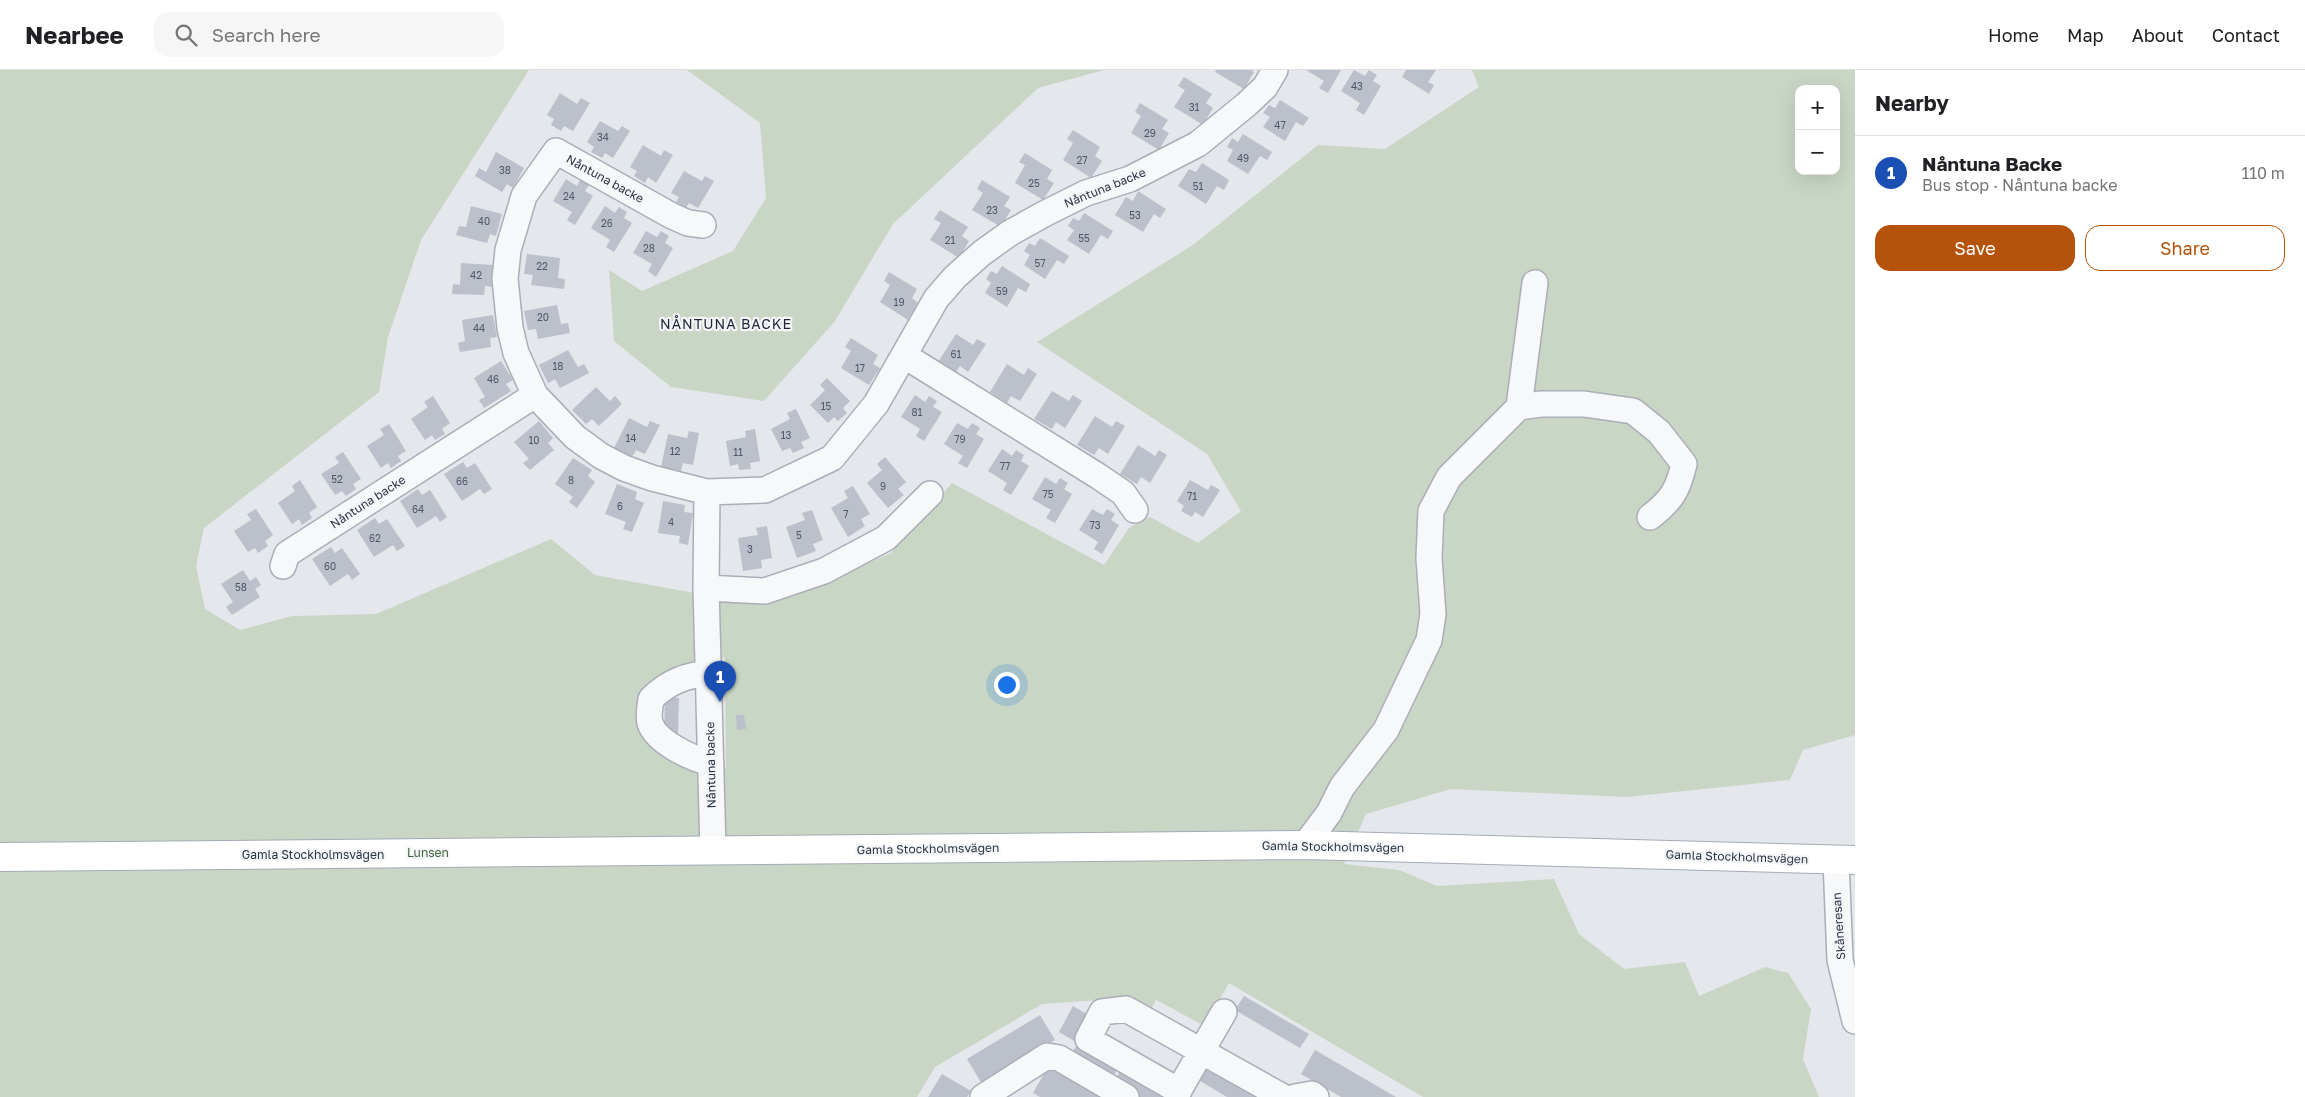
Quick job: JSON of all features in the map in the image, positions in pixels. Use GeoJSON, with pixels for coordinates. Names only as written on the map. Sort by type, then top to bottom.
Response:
{"type":"FeatureCollection","features":[{"type":"Feature","properties":{"kind":"main road","name":"Gamla Stockholmsvägen"},"geometry":{"type":"LineString","coordinates":[[0,857],[1305,845],[1845,860]]}},
{"type":"Feature","properties":{"kind":"street","name":"Nåntuna backe"},"geometry":{"type":"LineString","coordinates":[[703,225],[688,223],[672,216],[556,151],[524,196],[508,250],[505,278],[510,328],[514,345],[535,395],[575,437],[601,456],[652,478],[707,492],[765,490],[832,458],[876,404],[936,299],[954,277],[982,253],[1010,233],[1044,214],[1086,194],[1130,179],[1198,144],[1247,104],[1264,87],[1275,70]]}},
{"type":"Feature","properties":{"kind":"street"},"geometry":{"type":"LineString","coordinates":[[1519,407],[1535,283]]}},
{"type":"Feature","properties":{"kind":"street"},"geometry":{"type":"LineString","coordinates":[[905,356],[1104,480],[1123,493],[1135,510]]}},
{"type":"Feature","properties":{"kind":"street","name":"Nåntuna backe"},"geometry":{"type":"LineString","coordinates":[[283,566],[287,554],[535,395]]}},
{"type":"Feature","properties":{"kind":"street"},"geometry":{"type":"LineString","coordinates":[[1305,845],[1330,814],[1342,787],[1386,730],[1429,640],[1433,614],[1429,558],[1431,510],[1449,477],[1519,407],[1542,404],[1584,404],[1633,411],[1659,432],[1684,464],[1678,487],[1662,508],[1650,517]]}},
{"type":"Feature","properties":{"kind":"street","name":"Nåntuna backe"},"geometry":{"type":"LineString","coordinates":[[707,492],[706,588],[710,672],[713,851]]}},
{"type":"Feature","properties":{"kind":"street"},"geometry":{"type":"LineString","coordinates":[[706,588],[765,591],[824,571],[886,538],[930,494]]}},
{"type":"Feature","properties":{"kind":"street"},"geometry":{"type":"LineString","coordinates":[[710,672],[679,679],[663,687],[651,699],[650,721],[656,735],[695,760],[711,764]]}},
{"type":"Feature","properties":{"kind":"street","name":"Skåneresan"},"geometry":{"type":"LineString","coordinates":[[1845,860],[1840,960],[1855,1021]]}},
{"type":"Feature","properties":{"kind":"street"},"geometry":{"type":"LineString","coordinates":[[1224,1012],[1202,1050],[1177,1094],[1088,1039],[1102,1012],[1126,1008],[1202,1050],[1283,1097]]}},
{"type":"Feature","properties":{"kind":"street"},"geometry":{"type":"LineString","coordinates":[[983,1097],[1047,1056],[1059,1058],[1126,1097]]}},
{"type":"Feature","properties":{"kind":"street"},"geometry":{"type":"LineString","coordinates":[[1295,1097],[1312,1094],[1316,1097]]}},
{"type":"Feature","properties":{"kind":"green space","name":"Lunsen"},"geometry":{"type":"Polygon","coordinates":[[[0,70],[529,70],[421,240],[388,337],[379,392],[204,528],[196,566],[205,609],[240,630],[292,616],[376,614],[551,539],[595,575],[733,600],[791,597],[891,553],[952,483],[1104,565],[1129,528],[1150,517],[1198,543],[1241,511],[1207,454],[1037,342],[1193,245],[1318,145],[1385,149],[1479,87],[1472,70],[1855,70],[1855,735],[1803,750],[1790,780],[1627,797],[1451,789],[1366,814],[1344,864],[1399,870],[1437,886],[1554,879],[1579,934],[1624,969],[1685,962],[1699,996],[1765,967],[1788,973],[1811,1009],[1803,1059],[1819,1097],[1423,1097],[1229,983],[1205,1026],[1156,1000],[1150,1011],[1128,998],[1042,1004],[935,1067],[917,1097],[0,1097],[0,70]],[[725,657],[684,670],[638,711],[681,761],[726,768],[725,657]]]}},
{"type":"Feature","properties":{"kind":"green space"},"geometry":{"type":"Polygon","coordinates":[[[687,70],[1104,70],[1038,88],[893,224],[835,321],[764,401],[671,387],[614,341],[609,270],[642,291],[733,251],[766,198],[760,123],[687,70]]]}},
{"type":"Feature","properties":{"kind":"building"},"geometry":{"type":"Polygon","coordinates":[[[1216,70],[1251,70],[1254,72],[1244,89],[1215,72],[1216,70]]]}},
{"type":"Feature","properties":{"kind":"building"},"geometry":{"type":"Polygon","coordinates":[[[1306,70],[1341,70],[1328,93],[1319,88],[1324,81],[1306,70]]]}},
{"type":"Feature","properties":{"kind":"building"},"geometry":{"type":"Polygon","coordinates":[[[1354,70],[1365,76],[1369,70],[1377,75],[1373,81],[1381,86],[1364,115],[1356,110],[1360,103],[1341,91],[1354,70]]]}},
{"type":"Feature","properties":{"kind":"building"},"geometry":{"type":"Polygon","coordinates":[[[1406,70],[1436,70],[1428,82],[1434,85],[1429,94],[1402,77],[1406,70]]]}},
{"type":"Feature","properties":{"kind":"building"},"geometry":{"type":"Polygon","coordinates":[[[1184,77],[1212,94],[1206,103],[1213,108],[1203,125],[1174,107],[1185,90],[1178,86],[1184,77]]]}},
{"type":"Feature","properties":{"kind":"building"},"geometry":{"type":"Polygon","coordinates":[[[560,93],[577,104],[581,98],[590,103],[573,131],[564,126],[561,131],[551,125],[554,119],[547,115],[560,93]]]}},
{"type":"Feature","properties":{"kind":"building"},"geometry":{"type":"Polygon","coordinates":[[[1280,100],[1309,118],[1303,126],[1296,122],[1285,141],[1263,127],[1270,117],[1263,113],[1269,105],[1275,108],[1280,100]]]}},
{"type":"Feature","properties":{"kind":"building"},"geometry":{"type":"Polygon","coordinates":[[[1140,103],[1168,120],[1162,129],[1169,133],[1159,150],[1131,133],[1141,116],[1135,112],[1140,103]]]}},
{"type":"Feature","properties":{"kind":"building"},"geometry":{"type":"Polygon","coordinates":[[[600,121],[618,131],[622,126],[630,131],[613,158],[605,153],[602,158],[591,152],[594,147],[587,142],[600,121]]]}},
{"type":"Feature","properties":{"kind":"building"},"geometry":{"type":"Polygon","coordinates":[[[1073,130],[1100,147],[1095,156],[1102,161],[1091,178],[1063,160],[1073,143],[1067,139],[1073,130]]]}},
{"type":"Feature","properties":{"kind":"building"},"geometry":{"type":"Polygon","coordinates":[[[1243,134],[1272,152],[1267,160],[1260,156],[1248,174],[1227,161],[1233,150],[1227,147],[1232,138],[1238,142],[1243,134]]]}},
{"type":"Feature","properties":{"kind":"building"},"geometry":{"type":"Polygon","coordinates":[[[643,145],[661,156],[664,150],[673,155],[656,183],[648,177],[645,183],[634,176],[637,171],[630,167],[643,145]]]}},
{"type":"Feature","properties":{"kind":"building"},"geometry":{"type":"Polygon","coordinates":[[[496,152],[524,168],[513,188],[507,184],[502,192],[475,176],[479,168],[486,172],[496,152]]]}},
{"type":"Feature","properties":{"kind":"building"},"geometry":{"type":"Polygon","coordinates":[[[1025,153],[1052,170],[1047,179],[1054,183],[1043,200],[1015,183],[1025,165],[1019,162],[1025,153]]]}},
{"type":"Feature","properties":{"kind":"building"},"geometry":{"type":"Polygon","coordinates":[[[1202,163],[1229,180],[1224,190],[1217,186],[1206,204],[1178,186],[1189,169],[1196,172],[1202,163]]]}},
{"type":"Feature","properties":{"kind":"building"},"geometry":{"type":"Polygon","coordinates":[[[684,171],[702,181],[705,176],[714,181],[698,208],[689,203],[686,208],[676,202],[679,197],[671,193],[684,171]]]}},
{"type":"Feature","properties":{"kind":"building"},"geometry":{"type":"Polygon","coordinates":[[[566,179],[577,186],[580,180],[589,185],[585,191],[593,196],[575,225],[567,220],[572,212],[553,201],[566,179]]]}},
{"type":"Feature","properties":{"kind":"building"},"geometry":{"type":"Polygon","coordinates":[[[982,180],[1010,197],[1004,206],[1011,210],[1001,227],[972,210],[983,193],[977,189],[982,180]]]}},
{"type":"Feature","properties":{"kind":"building"},"geometry":{"type":"Polygon","coordinates":[[[1138,191],[1166,209],[1160,218],[1154,214],[1143,232],[1115,215],[1126,197],[1133,201],[1138,191]]]}},
{"type":"Feature","properties":{"kind":"building"},"geometry":{"type":"Polygon","coordinates":[[[471,206],[502,214],[496,236],[490,234],[487,243],[456,235],[459,226],[466,227],[471,206]]]}},
{"type":"Feature","properties":{"kind":"building"},"geometry":{"type":"Polygon","coordinates":[[[605,206],[615,213],[619,207],[627,212],[624,218],[632,223],[614,252],[606,247],[610,240],[591,228],[605,206]]]}},
{"type":"Feature","properties":{"kind":"building"},"geometry":{"type":"Polygon","coordinates":[[[940,210],[968,227],[962,236],[969,241],[959,258],[930,240],[941,223],[934,219],[940,210]]]}},
{"type":"Feature","properties":{"kind":"building"},"geometry":{"type":"Polygon","coordinates":[[[1084,213],[1113,231],[1108,239],[1101,235],[1089,254],[1067,240],[1074,230],[1068,226],[1073,218],[1079,221],[1084,213]]]}},
{"type":"Feature","properties":{"kind":"building"},"geometry":{"type":"Polygon","coordinates":[[[646,231],[657,237],[661,231],[669,236],[665,243],[673,248],[656,277],[648,271],[652,264],[633,253],[646,231]]]}},
{"type":"Feature","properties":{"kind":"building"},"geometry":{"type":"Polygon","coordinates":[[[1040,238],[1069,256],[1064,264],[1057,260],[1045,279],[1024,265],[1030,255],[1024,251],[1029,243],[1035,246],[1040,238]]]}},
{"type":"Feature","properties":{"kind":"building"},"geometry":{"type":"Polygon","coordinates":[[[527,254],[560,258],[558,278],[565,279],[564,289],[531,285],[533,275],[524,274],[527,254]]]}},
{"type":"Feature","properties":{"kind":"building"},"geometry":{"type":"Polygon","coordinates":[[[461,263],[493,265],[492,287],[485,286],[484,295],[452,294],[453,284],[460,285],[461,263]]]}},
{"type":"Feature","properties":{"kind":"building"},"geometry":{"type":"Polygon","coordinates":[[[1002,266],[1030,284],[1026,292],[1018,288],[1007,307],[985,293],[991,283],[986,279],[991,271],[997,274],[1002,266]]]}},
{"type":"Feature","properties":{"kind":"building"},"geometry":{"type":"Polygon","coordinates":[[[889,272],[917,289],[912,298],[918,303],[908,320],[880,302],[890,285],[884,281],[889,272]]]}},
{"type":"Feature","properties":{"kind":"building"},"geometry":{"type":"Polygon","coordinates":[[[557,305],[561,324],[568,323],[570,333],[538,339],[536,329],[528,330],[524,311],[557,305]]]}},
{"type":"Feature","properties":{"kind":"building"},"geometry":{"type":"Polygon","coordinates":[[[493,315],[497,337],[490,338],[491,347],[460,352],[458,343],[465,341],[462,320],[493,315]]]}},
{"type":"Feature","properties":{"kind":"building"},"geometry":{"type":"Polygon","coordinates":[[[956,334],[973,345],[977,339],[986,344],[968,372],[960,366],[955,373],[938,362],[956,334]]]}},
{"type":"Feature","properties":{"kind":"building"},"geometry":{"type":"Polygon","coordinates":[[[851,338],[878,355],[873,364],[880,368],[869,385],[841,368],[851,351],[845,347],[851,338]]]}},
{"type":"Feature","properties":{"kind":"building"},"geometry":{"type":"Polygon","coordinates":[[[568,350],[578,367],[584,364],[589,373],[560,388],[555,379],[548,383],[539,365],[568,350]]]}},
{"type":"Feature","properties":{"kind":"building"},"geometry":{"type":"Polygon","coordinates":[[[501,361],[513,380],[506,384],[511,391],[484,408],[479,400],[485,397],[474,378],[501,361]]]}},
{"type":"Feature","properties":{"kind":"building"},"geometry":{"type":"Polygon","coordinates":[[[1007,364],[1024,375],[1028,368],[1037,374],[1020,401],[1011,396],[1007,403],[990,392],[1007,364]]]}},
{"type":"Feature","properties":{"kind":"building"},"geometry":{"type":"Polygon","coordinates":[[[827,378],[850,401],[843,408],[847,413],[838,421],[834,417],[828,423],[810,405],[825,390],[820,385],[827,378]]]}},
{"type":"Feature","properties":{"kind":"building"},"geometry":{"type":"Polygon","coordinates":[[[596,387],[610,401],[615,396],[622,404],[599,426],[592,419],[586,424],[572,410],[596,387]]]}},
{"type":"Feature","properties":{"kind":"building"},"geometry":{"type":"Polygon","coordinates":[[[1052,391],[1069,401],[1073,395],[1082,401],[1065,428],[1056,422],[1052,429],[1034,419],[1052,391]]]}},
{"type":"Feature","properties":{"kind":"building"},"geometry":{"type":"Polygon","coordinates":[[[915,395],[925,402],[929,396],[937,401],[933,407],[942,412],[924,441],[916,436],[920,429],[901,417],[915,395]]]}},
{"type":"Feature","properties":{"kind":"building"},"geometry":{"type":"Polygon","coordinates":[[[433,396],[450,423],[442,429],[445,434],[435,440],[432,435],[425,440],[411,419],[428,407],[424,402],[433,396]]]}},
{"type":"Feature","properties":{"kind":"building"},"geometry":{"type":"Polygon","coordinates":[[[796,409],[810,438],[801,442],[804,448],[793,453],[790,448],[782,451],[771,429],[790,419],[787,413],[796,409]]]}},
{"type":"Feature","properties":{"kind":"building"},"geometry":{"type":"Polygon","coordinates":[[[1095,416],[1112,427],[1116,421],[1125,426],[1108,454],[1099,448],[1094,455],[1077,445],[1095,416]]]}},
{"type":"Feature","properties":{"kind":"building"},"geometry":{"type":"Polygon","coordinates":[[[629,418],[647,427],[650,421],[660,425],[645,454],[636,450],[632,457],[614,448],[629,418]]]}},
{"type":"Feature","properties":{"kind":"building"},"geometry":{"type":"Polygon","coordinates":[[[539,421],[553,438],[548,443],[554,450],[530,470],[523,463],[529,459],[514,442],[539,421]]]}},
{"type":"Feature","properties":{"kind":"building"},"geometry":{"type":"Polygon","coordinates":[[[957,423],[968,429],[972,423],[980,428],[976,434],[984,439],[967,468],[958,463],[963,456],[944,444],[957,423]]]}},
{"type":"Feature","properties":{"kind":"building"},"geometry":{"type":"Polygon","coordinates":[[[389,424],[406,451],[398,456],[401,461],[391,468],[388,463],[381,468],[367,446],[384,435],[380,429],[389,424]]]}},
{"type":"Feature","properties":{"kind":"building"},"geometry":{"type":"Polygon","coordinates":[[[755,429],[760,461],[750,463],[751,469],[739,470],[738,464],[730,466],[726,441],[746,437],[745,431],[755,429]]]}},
{"type":"Feature","properties":{"kind":"building"},"geometry":{"type":"Polygon","coordinates":[[[689,431],[699,433],[693,465],[683,463],[681,471],[661,467],[668,434],[687,438],[689,431]]]}},
{"type":"Feature","properties":{"kind":"building"},"geometry":{"type":"Polygon","coordinates":[[[1138,445],[1155,456],[1159,450],[1167,455],[1150,483],[1141,477],[1137,484],[1120,474],[1138,445]]]}},
{"type":"Feature","properties":{"kind":"building"},"geometry":{"type":"Polygon","coordinates":[[[1002,449],[1012,456],[1016,450],[1024,455],[1021,461],[1029,466],[1011,495],[1003,490],[1007,483],[988,471],[1002,449]]]}},
{"type":"Feature","properties":{"kind":"building"},"geometry":{"type":"Polygon","coordinates":[[[343,452],[361,479],[353,484],[356,489],[346,496],[342,491],[335,495],[321,474],[339,463],[335,457],[343,452]]]}},
{"type":"Feature","properties":{"kind":"building"},"geometry":{"type":"Polygon","coordinates":[[[885,457],[906,482],[898,489],[904,495],[888,508],[867,483],[882,470],[877,464],[885,457]]]}},
{"type":"Feature","properties":{"kind":"building"},"geometry":{"type":"Polygon","coordinates":[[[573,458],[592,470],[588,476],[595,482],[577,508],[569,502],[573,497],[555,484],[573,458]]]}},
{"type":"Feature","properties":{"kind":"building"},"geometry":{"type":"Polygon","coordinates":[[[463,462],[467,468],[475,463],[492,489],[484,494],[480,489],[462,501],[444,474],[463,462]]]}},
{"type":"Feature","properties":{"kind":"building"},"geometry":{"type":"Polygon","coordinates":[[[1045,477],[1056,484],[1060,478],[1068,483],[1064,489],[1072,494],[1055,523],[1046,518],[1051,510],[1032,499],[1045,477]]]}},
{"type":"Feature","properties":{"kind":"building"},"geometry":{"type":"Polygon","coordinates":[[[300,480],[317,507],[309,513],[312,518],[302,525],[299,519],[292,524],[278,503],[295,491],[292,486],[300,480]]]}},
{"type":"Feature","properties":{"kind":"building"},"geometry":{"type":"Polygon","coordinates":[[[1190,480],[1208,490],[1211,485],[1220,490],[1203,517],[1195,512],[1192,517],[1181,511],[1184,506],[1177,501],[1190,480]]]}},
{"type":"Feature","properties":{"kind":"building"},"geometry":{"type":"Polygon","coordinates":[[[617,484],[637,492],[635,499],[644,503],[632,532],[623,529],[626,522],[605,514],[617,484]]]}},
{"type":"Feature","properties":{"kind":"building"},"geometry":{"type":"Polygon","coordinates":[[[853,486],[870,514],[861,519],[865,526],[848,537],[831,508],[848,498],[844,491],[853,486]]]}},
{"type":"Feature","properties":{"kind":"building"},"geometry":{"type":"Polygon","coordinates":[[[418,489],[422,495],[430,490],[447,517],[440,522],[436,516],[417,528],[400,501],[418,489]]]}},
{"type":"Feature","properties":{"kind":"building"},"geometry":{"type":"Polygon","coordinates":[[[663,501],[685,505],[684,512],[693,513],[688,545],[679,543],[680,536],[658,533],[663,501]]]}},
{"type":"Feature","properties":{"kind":"building"},"geometry":{"type":"Polygon","coordinates":[[[256,509],[273,535],[265,541],[268,546],[258,553],[255,548],[248,552],[234,531],[251,520],[247,514],[256,509]]]}},
{"type":"Feature","properties":{"kind":"building"},"geometry":{"type":"Polygon","coordinates":[[[1092,509],[1103,515],[1107,509],[1115,514],[1111,520],[1119,525],[1102,554],[1094,549],[1098,542],[1079,530],[1092,509]]]}},
{"type":"Feature","properties":{"kind":"building"},"geometry":{"type":"Polygon","coordinates":[[[812,510],[823,540],[813,544],[816,551],[797,558],[786,527],[805,520],[802,513],[812,510]]]}},
{"type":"Feature","properties":{"kind":"building"},"geometry":{"type":"Polygon","coordinates":[[[375,518],[379,524],[387,519],[405,546],[397,551],[393,545],[374,557],[357,530],[375,518]]]}},
{"type":"Feature","properties":{"kind":"building"},"geometry":{"type":"Polygon","coordinates":[[[767,526],[772,558],[761,560],[762,568],[743,571],[738,538],[758,535],[756,528],[767,526]]]}},
{"type":"Feature","properties":{"kind":"building"},"geometry":{"type":"Polygon","coordinates":[[[331,547],[335,553],[342,548],[360,574],[352,580],[348,574],[330,586],[312,559],[331,547]]]}},
{"type":"Feature","properties":{"kind":"building"},"geometry":{"type":"Polygon","coordinates":[[[243,570],[250,581],[256,577],[261,585],[255,589],[260,597],[232,615],[226,607],[233,602],[221,584],[243,570]]]}},
{"type":"Feature","properties":{"kind":"building"},"geometry":{"type":"Polygon","coordinates":[[[665,698],[679,698],[678,734],[664,734],[665,698]]]}},
{"type":"Feature","properties":{"kind":"building"},"geometry":{"type":"Polygon","coordinates":[[[736,715],[744,715],[746,729],[737,730],[736,715]]]}},
{"type":"Feature","properties":{"kind":"building"},"geometry":{"type":"Polygon","coordinates":[[[1244,996],[1309,1034],[1300,1048],[1235,1010],[1244,996]]]}},
{"type":"Feature","properties":{"kind":"building"},"geometry":{"type":"Polygon","coordinates":[[[1073,1006],[1090,1016],[1076,1042],[1059,1032],[1073,1006]]]}},
{"type":"Feature","properties":{"kind":"building"},"geometry":{"type":"Polygon","coordinates":[[[1040,1015],[1055,1040],[982,1084],[967,1059],[1040,1015]]]}},
{"type":"Feature","properties":{"kind":"building"},"geometry":{"type":"Polygon","coordinates":[[[1078,1043],[1119,1066],[1110,1082],[1069,1058],[1078,1043]]]}},
{"type":"Feature","properties":{"kind":"building"},"geometry":{"type":"Polygon","coordinates":[[[1315,1050],[1396,1097],[1341,1097],[1301,1074],[1315,1050]]]}},
{"type":"Feature","properties":{"kind":"building"},"geometry":{"type":"Polygon","coordinates":[[[1204,1062],[1262,1097],[1227,1097],[1195,1078],[1204,1062]]]}},
{"type":"Feature","properties":{"kind":"building"},"geometry":{"type":"Polygon","coordinates":[[[1050,1063],[1109,1097],[1040,1097],[1033,1093],[1050,1063]]]}},
{"type":"Feature","properties":{"kind":"building"},"geometry":{"type":"Polygon","coordinates":[[[1122,1068],[1164,1093],[1161,1097],[1137,1097],[1113,1083],[1122,1068]]]}},
{"type":"Feature","properties":{"kind":"building"},"geometry":{"type":"Polygon","coordinates":[[[942,1074],[971,1091],[967,1097],[928,1097],[942,1074]]]}},
{"type":"Feature","properties":{"kind":"place","name":"Nåntuna Backe"},"geometry":{"type":"Point","coordinates":[720,702]}},
{"type":"Feature","properties":{"kind":"district","name":"NÅNTUNA BACKE"},"geometry":{"type":"Point","coordinates":[726,324]}}]}
